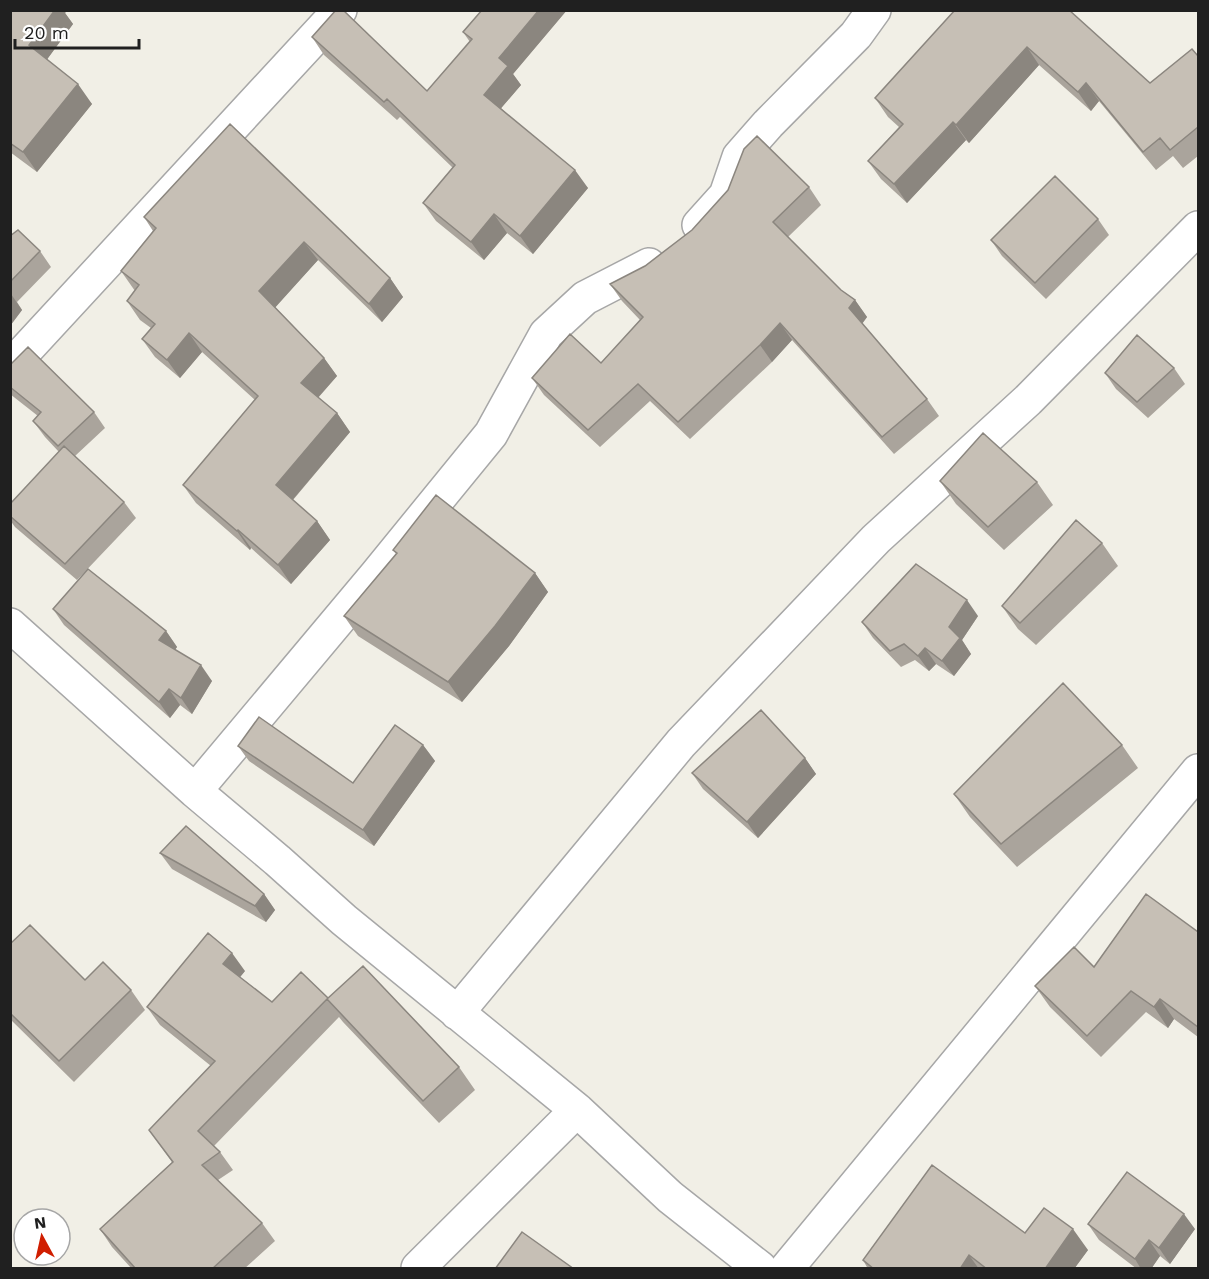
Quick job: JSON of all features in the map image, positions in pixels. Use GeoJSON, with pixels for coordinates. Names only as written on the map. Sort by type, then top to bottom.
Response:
{"type":"FeatureCollection","features":[{"type":"Feature","properties":{"kind":"street"},"geometry":{"type":"LineString","coordinates":[[10,367],[340,10]]}},
{"type":"Feature","properties":{"kind":"street"},"geometry":{"type":"LineString","coordinates":[[195,791],[369,584],[490,434],[546,334],[585,298],[646,267],[690,234],[726,195],[739,157],[768,124],[856,35],[874,10]]}},
{"type":"Feature","properties":{"kind":"street"},"geometry":{"type":"LineString","coordinates":[[457,1012],[681,743],[876,539],[1028,400],[1198,228]]}},
{"type":"Feature","properties":{"kind":"street"},"geometry":{"type":"LineString","coordinates":[[13,633],[344,920],[577,1110],[670,1197],[760,1269]]}},
{"type":"Feature","properties":{"kind":"street"},"geometry":{"type":"LineString","coordinates":[[787,1269],[1198,771]]}},
{"type":"Feature","properties":{"kind":"street"},"geometry":{"type":"LineString","coordinates":[[418,1269],[577,1110]]}},
{"type":"Feature","properties":{"kind":"building"},"geometry":{"type":"Polygon","coordinates":[[[10,10],[55,10],[29,45],[78,84],[23,152],[10,143],[10,10]]]}},
{"type":"Feature","properties":{"kind":"building"},"geometry":{"type":"Polygon","coordinates":[[[336,10],[343,10],[427,91],[472,39],[463,32],[482,10],[539,10],[499,58],[508,66],[484,95],[575,170],[520,236],[494,214],[471,242],[423,203],[455,165],[387,99],[384,102],[312,37],[336,10]]]}},
{"type":"Feature","properties":{"kind":"building"},"geometry":{"type":"Polygon","coordinates":[[[955,10],[1069,10],[1150,83],[1192,49],[1198,56],[1198,127],[1170,150],[1160,138],[1143,152],[1086,83],[1078,92],[1027,47],[956,125],[953,122],[894,184],[868,161],[903,124],[875,98],[955,10]]]}},
{"type":"Feature","properties":{"kind":"building"},"geometry":{"type":"Polygon","coordinates":[[[230,124],[390,278],[369,304],[304,242],[259,291],[324,358],[301,383],[337,413],[276,485],[317,521],[278,565],[183,485],[258,396],[189,333],[167,360],[142,339],[155,324],[127,301],[139,285],[121,271],[156,228],[144,217],[230,124]]]}},
{"type":"Feature","properties":{"kind":"building"},"geometry":{"type":"Polygon","coordinates":[[[757,136],[809,187],[773,222],[841,290],[855,300],[849,308],[927,399],[882,437],[780,323],[760,345],[678,422],[638,384],[588,430],[532,378],[570,334],[601,363],[643,317],[610,284],[645,266],[692,230],[728,190],[744,149],[757,136]]]}},
{"type":"Feature","properties":{"kind":"building"},"geometry":{"type":"Polygon","coordinates":[[[1055,176],[1098,219],[1035,283],[991,240],[1055,176]]]}},
{"type":"Feature","properties":{"kind":"building"},"geometry":{"type":"Polygon","coordinates":[[[18,230],[40,251],[10,282],[10,236],[18,230]]]}},
{"type":"Feature","properties":{"kind":"building"},"geometry":{"type":"Polygon","coordinates":[[[1137,335],[1174,368],[1137,402],[1105,373],[1137,335]]]}},
{"type":"Feature","properties":{"kind":"building"},"geometry":{"type":"Polygon","coordinates":[[[28,347],[94,412],[58,446],[33,421],[41,412],[10,387],[10,365],[28,347]]]}},
{"type":"Feature","properties":{"kind":"building"},"geometry":{"type":"Polygon","coordinates":[[[983,433],[1037,482],[988,527],[940,481],[983,433]]]}},
{"type":"Feature","properties":{"kind":"building"},"geometry":{"type":"Polygon","coordinates":[[[64,446],[124,502],[65,564],[10,516],[10,504],[64,446]]]}},
{"type":"Feature","properties":{"kind":"building"},"geometry":{"type":"Polygon","coordinates":[[[436,495],[535,573],[448,682],[344,616],[397,553],[393,550],[436,495]]]}},
{"type":"Feature","properties":{"kind":"building"},"geometry":{"type":"Polygon","coordinates":[[[1076,520],[1102,543],[1020,623],[1002,606],[1076,520]]]}},
{"type":"Feature","properties":{"kind":"building"},"geometry":{"type":"Polygon","coordinates":[[[916,564],[967,600],[949,627],[960,638],[942,661],[925,648],[918,656],[904,644],[890,651],[862,622],[916,564]]]}},
{"type":"Feature","properties":{"kind":"building"},"geometry":{"type":"Polygon","coordinates":[[[88,569],[166,631],[159,640],[201,665],[181,698],[169,689],[159,702],[53,609],[88,569]]]}},
{"type":"Feature","properties":{"kind":"building"},"geometry":{"type":"Polygon","coordinates":[[[1063,683],[1122,745],[1001,844],[954,794],[1063,683]]]}},
{"type":"Feature","properties":{"kind":"building"},"geometry":{"type":"Polygon","coordinates":[[[761,710],[805,758],[747,822],[692,773],[761,710]]]}},
{"type":"Feature","properties":{"kind":"building"},"geometry":{"type":"Polygon","coordinates":[[[259,717],[353,783],[395,725],[423,745],[363,830],[238,746],[259,717]]]}},
{"type":"Feature","properties":{"kind":"building"},"geometry":{"type":"Polygon","coordinates":[[[186,826],[264,894],[255,906],[160,853],[186,826]]]}},
{"type":"Feature","properties":{"kind":"building"},"geometry":{"type":"Polygon","coordinates":[[[1146,894],[1198,932],[1198,1027],[1160,999],[1154,1007],[1131,991],[1087,1036],[1035,986],[1074,947],[1094,967],[1146,894]]]}},
{"type":"Feature","properties":{"kind":"building"},"geometry":{"type":"Polygon","coordinates":[[[30,925],[85,980],[103,962],[131,990],[59,1061],[10,1013],[10,944],[30,925]]]}},
{"type":"Feature","properties":{"kind":"building"},"geometry":{"type":"Polygon","coordinates":[[[208,933],[232,953],[223,964],[272,1002],[301,972],[328,998],[198,1131],[220,1152],[202,1165],[262,1223],[212,1269],[136,1269],[100,1229],[173,1162],[149,1130],[215,1061],[147,1007],[208,933]]]}},
{"type":"Feature","properties":{"kind":"building"},"geometry":{"type":"Polygon","coordinates":[[[363,966],[459,1067],[423,1101],[327,999],[363,966]]]}},
{"type":"Feature","properties":{"kind":"building"},"geometry":{"type":"Polygon","coordinates":[[[932,1165],[1025,1233],[1044,1208],[1073,1229],[1045,1269],[987,1269],[969,1255],[960,1269],[874,1269],[863,1260],[932,1165]]]}},
{"type":"Feature","properties":{"kind":"building"},"geometry":{"type":"Polygon","coordinates":[[[1127,1172],[1184,1214],[1159,1248],[1149,1240],[1135,1259],[1088,1224],[1127,1172]]]}},
{"type":"Feature","properties":{"kind":"building"},"geometry":{"type":"Polygon","coordinates":[[[522,1232],[574,1269],[495,1269],[522,1232]]]}}]}
